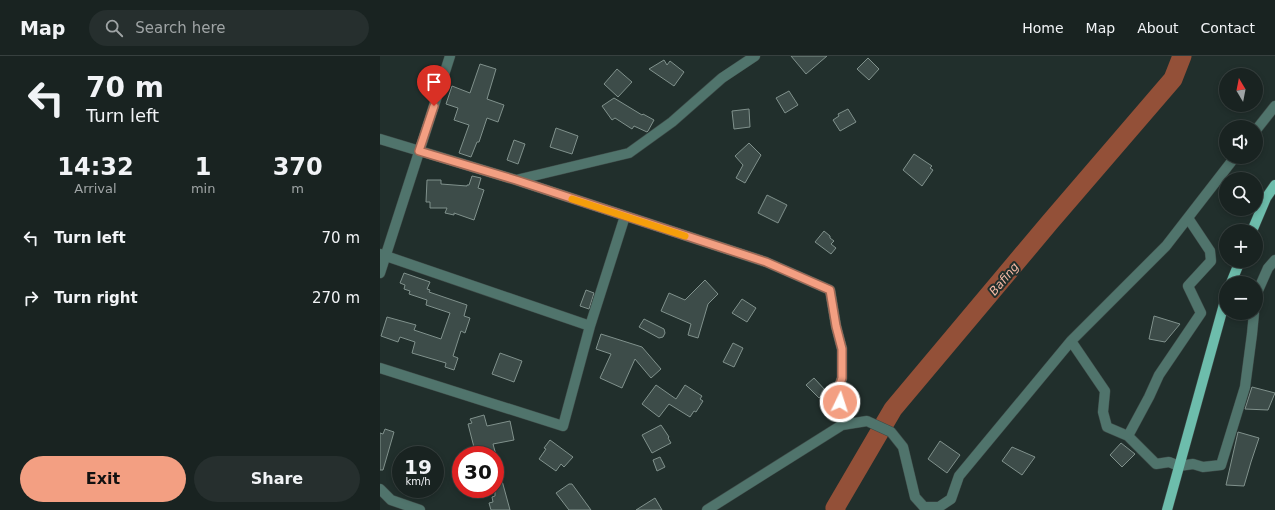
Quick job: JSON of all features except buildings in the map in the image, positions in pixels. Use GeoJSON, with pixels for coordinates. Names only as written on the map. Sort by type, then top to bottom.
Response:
{"type":"FeatureCollection","features":[{"type":"Feature","properties":{"kind":"main road"},"geometry":{"type":"LineString","coordinates":[[1255,224],[1266,198],[1275,185]]}},
{"type":"Feature","properties":{"kind":"main road"},"geometry":{"type":"LineString","coordinates":[[1167,510],[1219,320]]}},
{"type":"Feature","properties":{"kind":"street"},"geometry":{"type":"LineString","coordinates":[[516,180],[629,153],[672,122],[722,78],[755,56]]}},
{"type":"Feature","properties":{"kind":"street"},"geometry":{"type":"LineString","coordinates":[[380,273],[383,255],[450,58]]}},
{"type":"Feature","properties":{"kind":"street"},"geometry":{"type":"LineString","coordinates":[[1263,121],[1275,106]]}},
{"type":"Feature","properties":{"kind":"street"},"geometry":{"type":"LineString","coordinates":[[380,139],[516,180],[766,262],[830,290],[836,326],[842,349],[842,378],[838,390],[842,425]]}},
{"type":"Feature","properties":{"kind":"street"},"geometry":{"type":"LineString","coordinates":[[707,510],[842,425],[867,421],[891,432],[902,447],[915,497],[924,507],[939,507],[951,499],[959,476],[1070,341],[1166,246],[1230,164]]}},
{"type":"Feature","properties":{"kind":"street"},"geometry":{"type":"LineString","coordinates":[[380,368],[563,426],[590,326],[625,216]]}},
{"type":"Feature","properties":{"kind":"street"},"geometry":{"type":"LineString","coordinates":[[1128,436],[1159,375],[1201,313],[1188,286],[1211,261],[1210,251],[1188,218]]}},
{"type":"Feature","properties":{"kind":"street"},"geometry":{"type":"LineString","coordinates":[[383,255],[590,326]]}},
{"type":"Feature","properties":{"kind":"street"},"geometry":{"type":"LineString","coordinates":[[1263,279],[1268,268],[1275,260]]}},
{"type":"Feature","properties":{"kind":"street"},"geometry":{"type":"LineString","coordinates":[[1070,341],[1105,391],[1103,412],[1107,427],[1128,436],[1156,464],[1169,462],[1179,466],[1193,464],[1203,467],[1221,465],[1244,387],[1253,320]]}},
{"type":"Feature","properties":{"kind":"street"},"geometry":{"type":"LineString","coordinates":[[380,489],[391,500],[420,510]]}},
{"type":"Feature","properties":{"kind":"waterway","name":"Bafing"},"geometry":{"type":"LineString","coordinates":[[836,510],[835,508],[893,409],[1050,222],[1173,79],[1182,56]]}},
{"type":"Feature","properties":{"kind":"slow traffic"},"geometry":{"type":"LineString","coordinates":[[572,199],[685,236]]}},
{"type":"Feature","properties":{"kind":"route"},"geometry":{"type":"LineString","coordinates":[[434,106],[419,151],[516,180],[766,262],[830,290],[836,326],[842,349],[842,378],[838,390],[840,402]]}}]}
